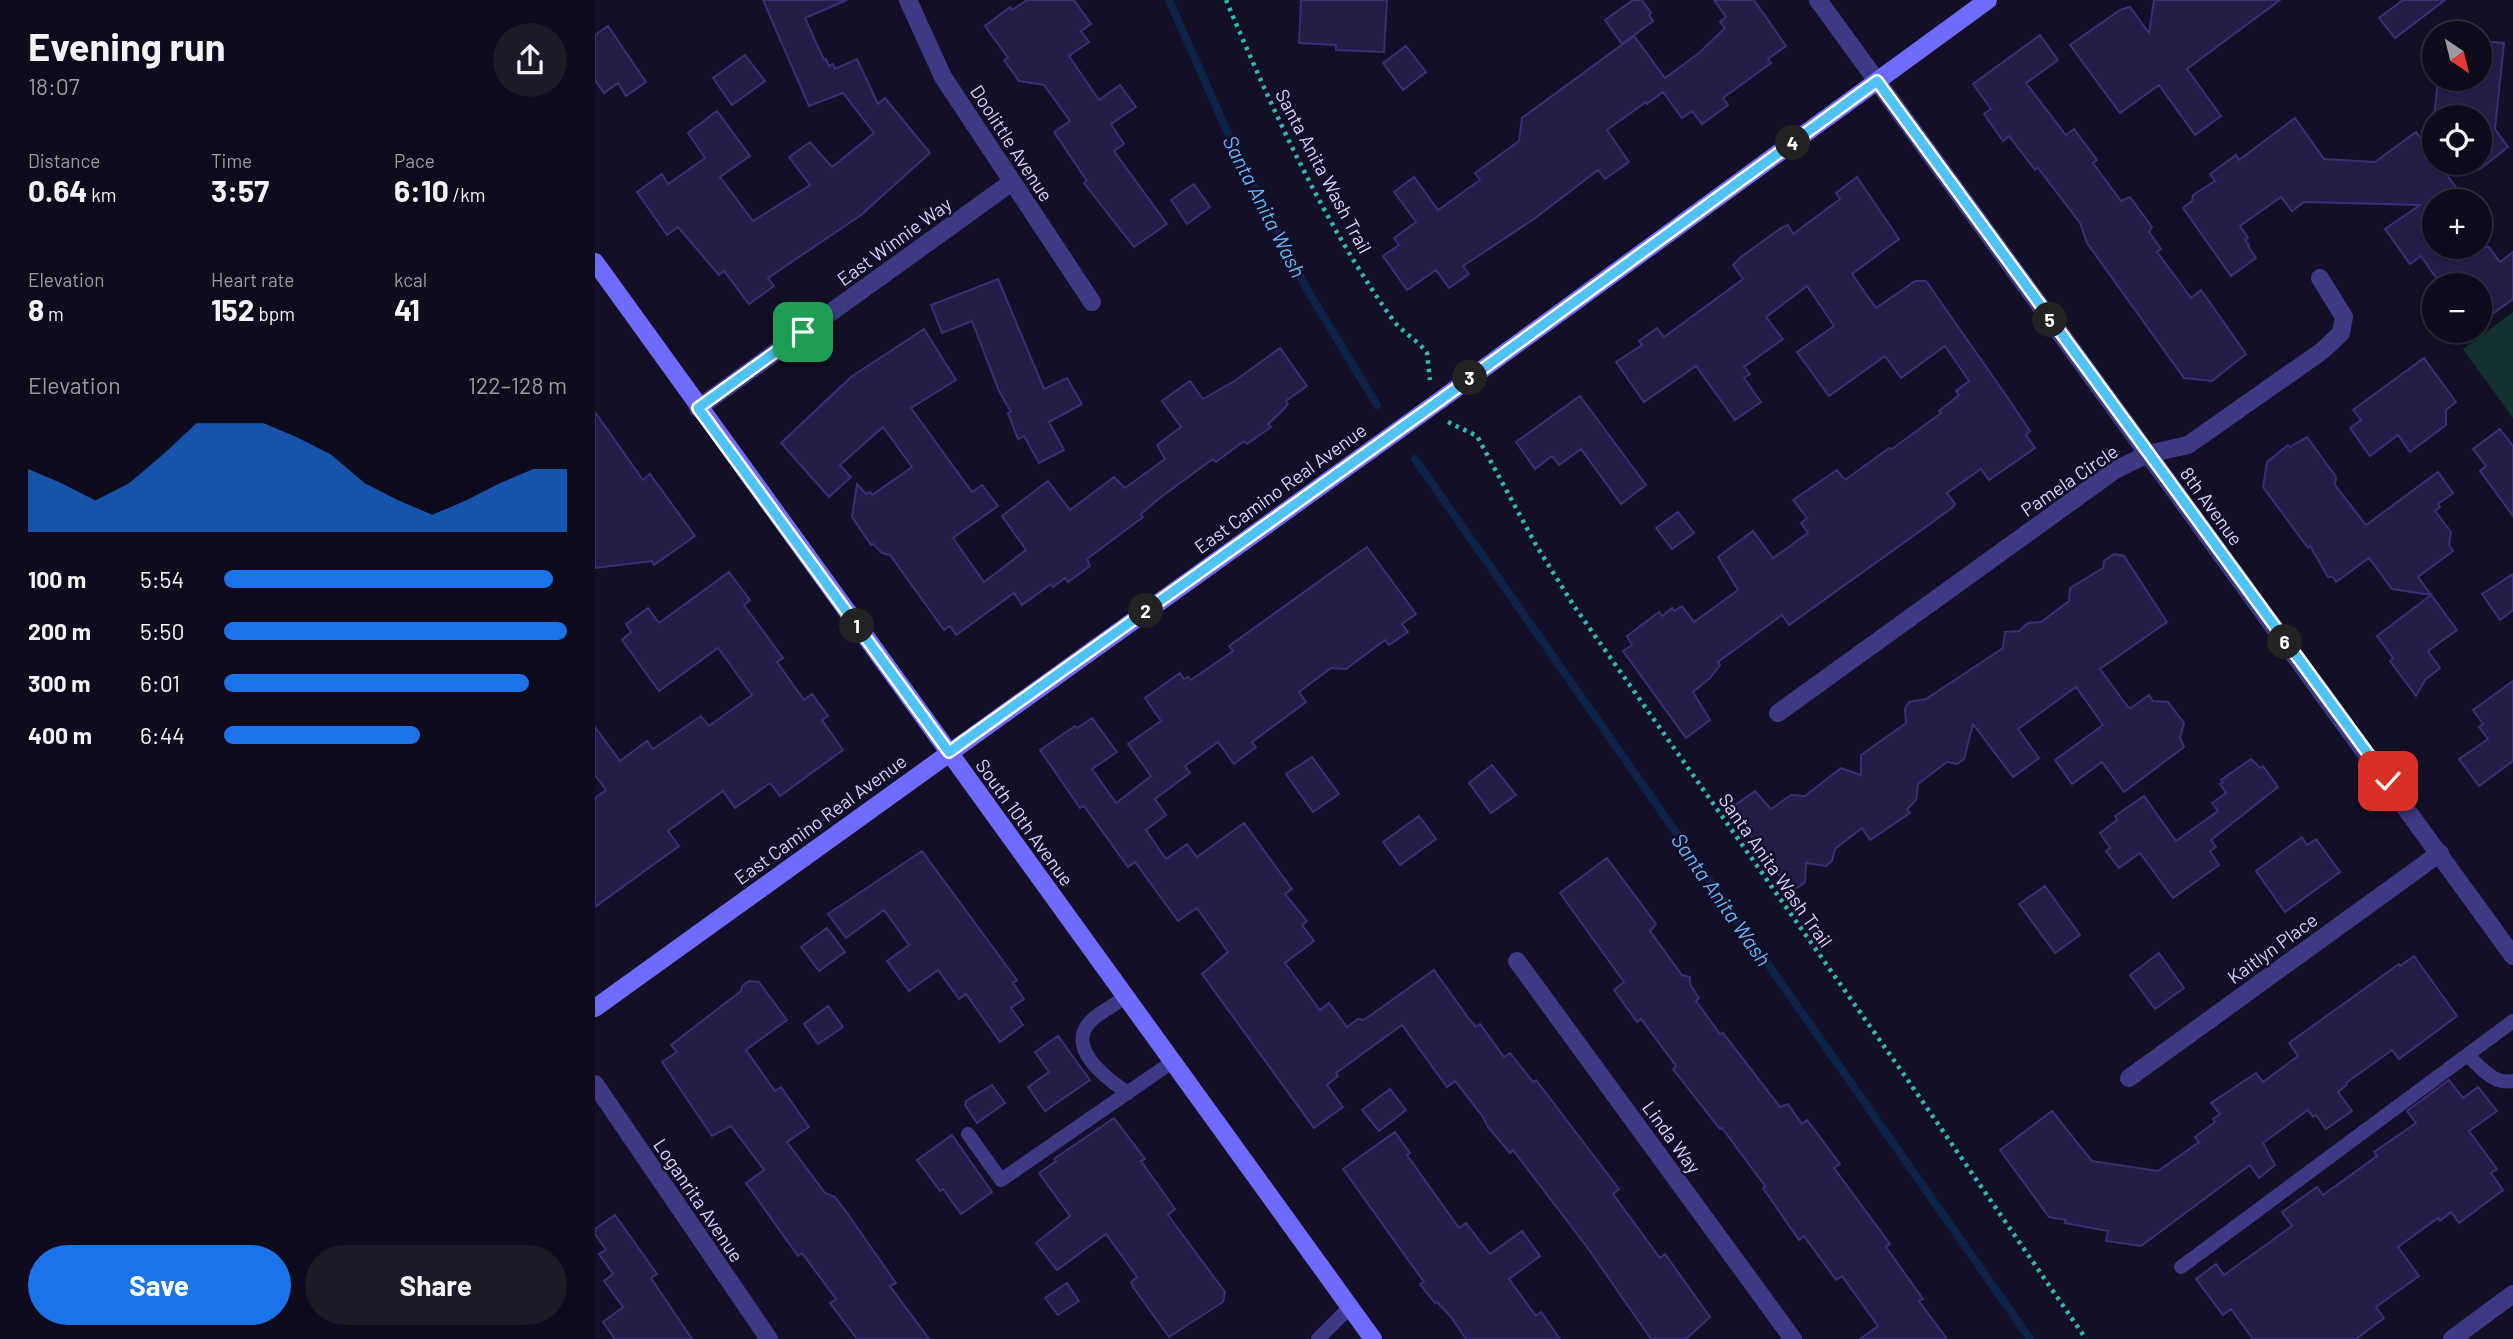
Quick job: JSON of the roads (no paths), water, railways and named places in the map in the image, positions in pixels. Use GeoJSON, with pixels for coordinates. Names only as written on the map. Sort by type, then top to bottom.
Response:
{"type":"FeatureCollection","features":[{"type":"Feature","properties":{"kind":"street","name":"Doolittle Avenue"},"geometry":{"type":"LineString","coordinates":[[908,0],[943,77],[1091,302]]}},
{"type":"Feature","properties":{"kind":"street","name":"8th Avenue"},"geometry":{"type":"LineString","coordinates":[[1818,0],[2513,956]]}},
{"type":"Feature","properties":{"kind":"street","name":"East Camino Real Avenue"},"geometry":{"type":"LineString","coordinates":[[595,1008],[1439,401],[1988,0]]}},
{"type":"Feature","properties":{"kind":"street","name":"East Winnie Way"},"geometry":{"type":"LineString","coordinates":[[698,408],[1012,183]]}},
{"type":"Feature","properties":{"kind":"street","name":"South 10th Avenue"},"geometry":{"type":"LineString","coordinates":[[595,262],[1373,1339]]}},
{"type":"Feature","properties":{"kind":"street","name":"Pamela Circle"},"geometry":{"type":"LineString","coordinates":[[1778,713],[2115,470],[2148,454],[2188,445],[2322,351],[2341,333],[2344,317],[2320,278]]}},
{"type":"Feature","properties":{"kind":"street","name":"Kaitlyn Place"},"geometry":{"type":"LineString","coordinates":[[2129,1078],[2440,853]]}},
{"type":"Feature","properties":{"kind":"street","name":"Linda Way"},"geometry":{"type":"LineString","coordinates":[[1517,961],[1793,1339]]}},
{"type":"Feature","properties":{"kind":"street","name":"Loganrita Avenue"},"geometry":{"type":"LineString","coordinates":[[595,1084],[769,1339]]}},
{"type":"Feature","properties":{"kind":"street"},"geometry":{"type":"LineString","coordinates":[[2452,1339],[2513,1294]]}},
{"type":"Feature","properties":{"kind":"lane"},"geometry":{"type":"LineString","coordinates":[[1125,997],[1093,1019],[1084,1031],[1083,1045],[1088,1058],[1103,1076],[1128,1093]]}},
{"type":"Feature","properties":{"kind":"lane"},"geometry":{"type":"LineString","coordinates":[[2182,1267],[2513,1021]]}},
{"type":"Feature","properties":{"kind":"lane"},"geometry":{"type":"LineString","coordinates":[[2467,1055],[2494,1079],[2503,1083],[2513,1081]]}},
{"type":"Feature","properties":{"kind":"lane"},"geometry":{"type":"LineString","coordinates":[[968,1134],[1001,1180],[1172,1062]]}},
{"type":"Feature","properties":{"kind":"lane"},"geometry":{"type":"LineString","coordinates":[[1318,1339],[1350,1307]]}},
{"type":"Feature","properties":{"kind":"waterway","name":"Santa Anita Wash"},"geometry":{"type":"LineString","coordinates":[[1169,0],[1230,138],[1308,291],[1377,405]]}},
{"type":"Feature","properties":{"kind":"waterway","name":"Santa Anita Wash"},"geometry":{"type":"LineString","coordinates":[[1415,459],[2030,1339]]}}]}
